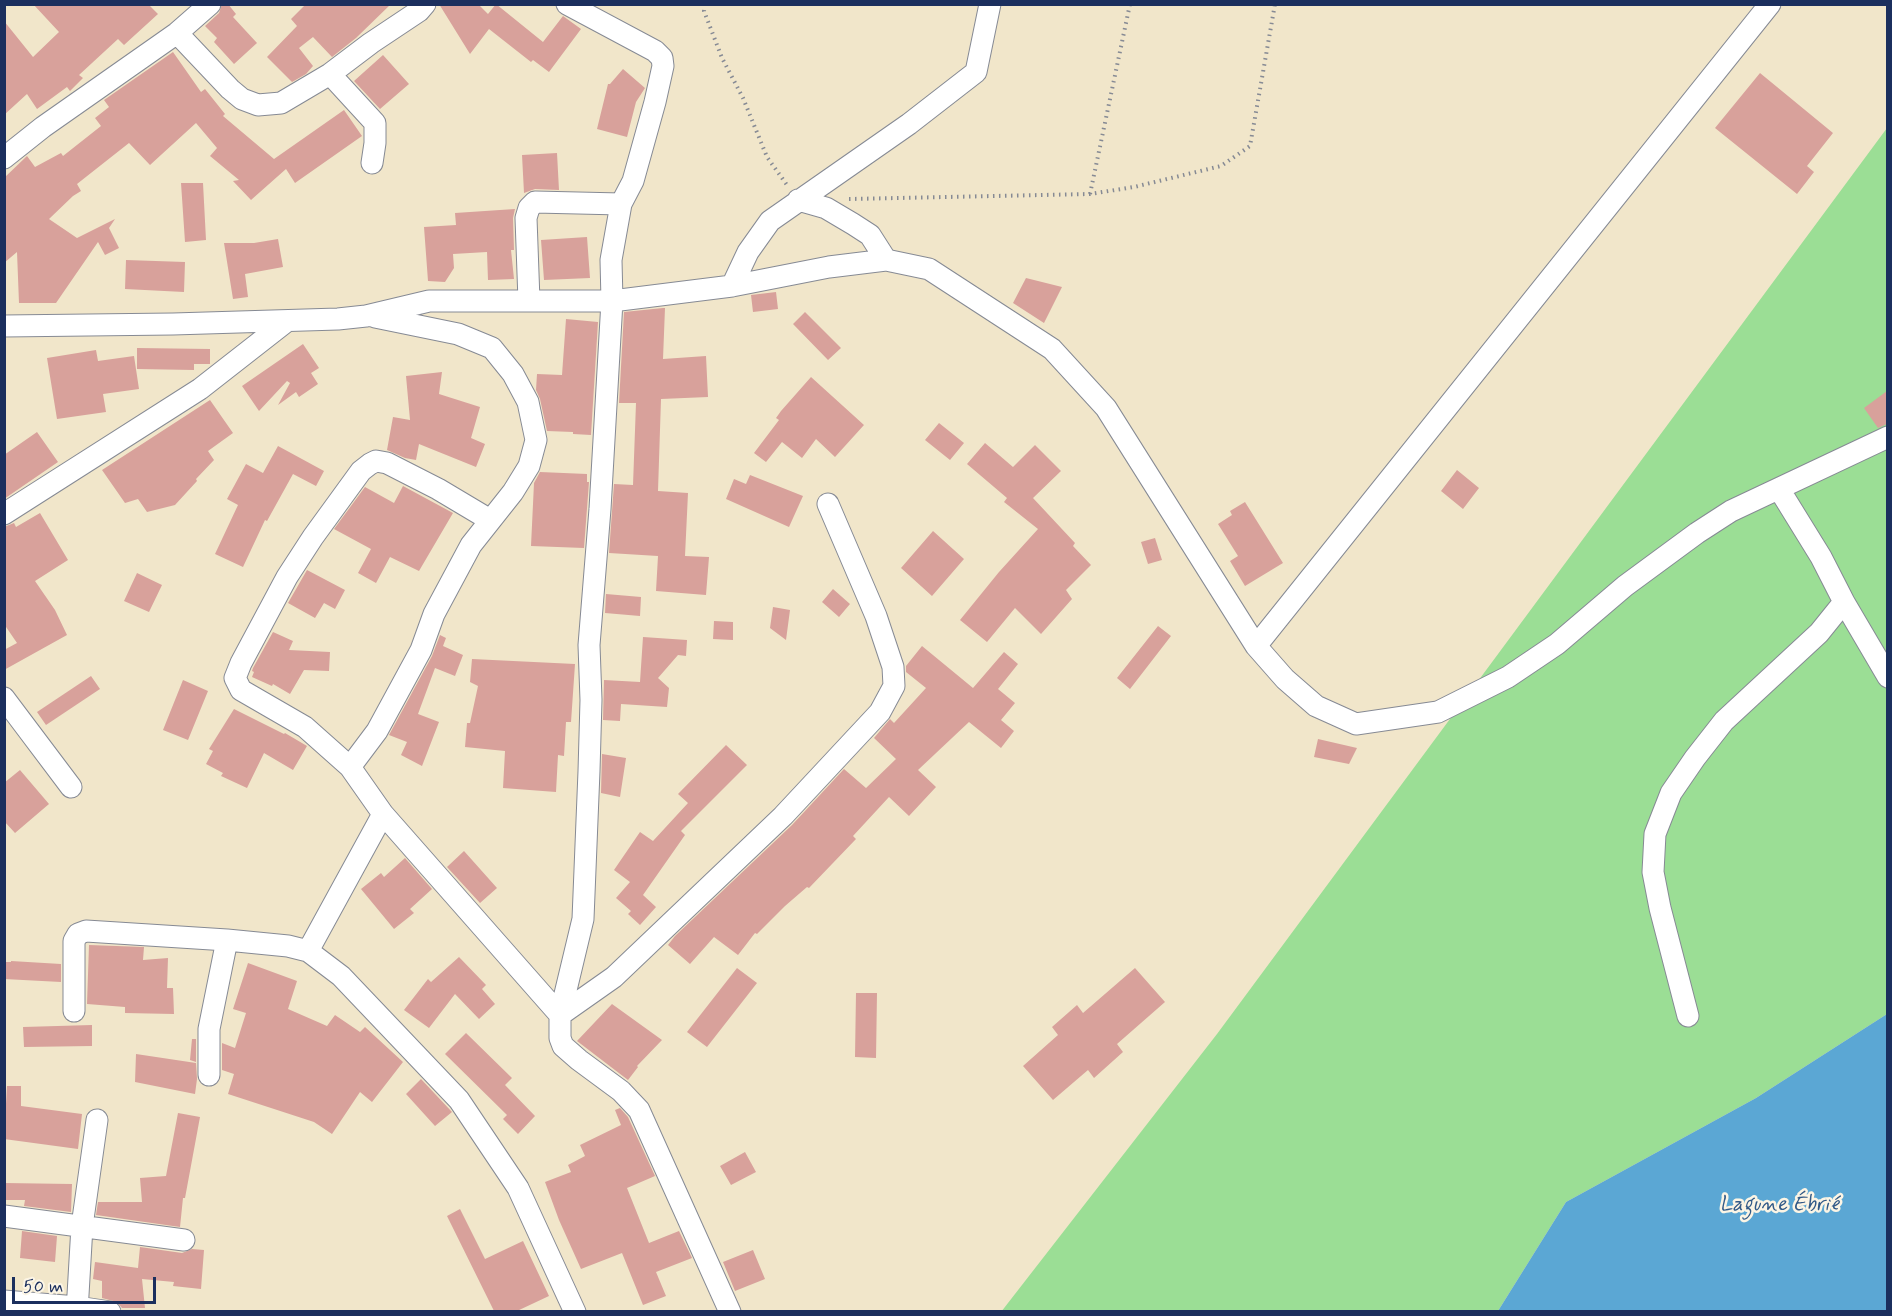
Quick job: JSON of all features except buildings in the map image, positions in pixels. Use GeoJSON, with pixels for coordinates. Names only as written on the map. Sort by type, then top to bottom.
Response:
{"type":"FeatureCollection","features":[{"type":"Feature","properties":{"kind":"street"},"geometry":{"type":"LineString","coordinates":[[4,158],[177,33],[210,4]]}},
{"type":"Feature","properties":{"kind":"street"},"geometry":{"type":"LineString","coordinates":[[177,33],[242,99],[258,105],[281,103],[330,74],[370,43],[419,11],[425,4]]}},
{"type":"Feature","properties":{"kind":"street"},"geometry":{"type":"LineString","coordinates":[[567,4],[655,51],[662,58],[661,76],[633,181],[621,204],[611,261],[612,301],[600,509],[589,645],[591,699],[583,919],[560,1015],[560,1038],[563,1046],[621,1091],[639,1110],[730,1311]]}},
{"type":"Feature","properties":{"kind":"street"},"geometry":{"type":"LineString","coordinates":[[732,286],[748,252],[770,221],[909,124],[976,72],[990,4]]}},
{"type":"Feature","properties":{"kind":"street"},"geometry":{"type":"LineString","coordinates":[[1256,646],[1770,4]]}},
{"type":"Feature","properties":{"kind":"street"},"geometry":{"type":"LineString","coordinates":[[330,74],[375,123],[372,164]]}},
{"type":"Feature","properties":{"kind":"street"},"geometry":{"type":"LineString","coordinates":[[798,200],[826,208],[870,235],[886,260]]}},
{"type":"Feature","properties":{"kind":"street"},"geometry":{"type":"LineString","coordinates":[[529,301],[526,218],[529,208],[535,202],[621,204]]}},
{"type":"Feature","properties":{"kind":"street"},"geometry":{"type":"LineString","coordinates":[[4,326],[338,319],[366,316],[429,301],[612,301],[732,286],[829,267],[886,260],[928,269],[1052,349],[1106,408],[1256,646],[1285,679],[1316,706],[1356,724],[1438,712],[1508,677],[1557,644],[1625,586],[1696,533],[1731,511],[1887,436]]}},
{"type":"Feature","properties":{"kind":"street"},"geometry":{"type":"LineString","coordinates":[[350,767],[378,731],[421,650],[434,614],[471,545],[513,492],[529,466],[536,440],[528,402],[513,374],[492,348],[458,334],[366,316]]}},
{"type":"Feature","properties":{"kind":"street"},"geometry":{"type":"LineString","coordinates":[[4,514],[200,389],[287,321]]}},
{"type":"Feature","properties":{"kind":"street"},"geometry":{"type":"LineString","coordinates":[[490,519],[387,463],[376,461],[369,464],[361,471],[313,537],[287,578],[241,663],[236,678],[241,690],[305,727],[350,767],[383,814],[560,1015]]}},
{"type":"Feature","properties":{"kind":"street"},"geometry":{"type":"LineString","coordinates":[[1779,489],[1821,557],[1887,676]]}},
{"type":"Feature","properties":{"kind":"street"},"geometry":{"type":"LineString","coordinates":[[560,1015],[614,977],[783,816],[880,712],[894,686],[893,667],[876,616],[828,504]]}},
{"type":"Feature","properties":{"kind":"street"},"geometry":{"type":"LineString","coordinates":[[1688,1016],[1654,881],[1655,834],[1671,793],[1724,721],[1819,633],[1844,602]]}},
{"type":"Feature","properties":{"kind":"street"},"geometry":{"type":"LineString","coordinates":[[4,698],[71,787]]}},
{"type":"Feature","properties":{"kind":"street"},"geometry":{"type":"LineString","coordinates":[[308,951],[383,814]]}},
{"type":"Feature","properties":{"kind":"street"},"geometry":{"type":"LineString","coordinates":[[74,1011],[74,941],[78,934],[86,931],[227,940],[288,946],[308,951],[341,976],[459,1100],[518,1188],[575,1311]]}},
{"type":"Feature","properties":{"kind":"street"},"geometry":{"type":"LineString","coordinates":[[209,1075],[209,1029],[227,940]]}},
{"type":"Feature","properties":{"kind":"street"},"geometry":{"type":"LineString","coordinates":[[77,1309],[82,1226],[97,1120]]}},
{"type":"Feature","properties":{"kind":"street"},"geometry":{"type":"LineString","coordinates":[[4,1216],[184,1240]]}},
{"type":"Feature","properties":{"kind":"street"},"geometry":{"type":"LineString","coordinates":[[4,1301],[110,1311]]}},
{"type":"Feature","properties":{"kind":"path"},"geometry":{"type":"LineString","coordinates":[[705,4],[704,11],[722,58],[743,98],[767,157],[798,200]]}},
{"type":"Feature","properties":{"kind":"path"},"geometry":{"type":"LineString","coordinates":[[1090,194],[1130,4]]}},
{"type":"Feature","properties":{"kind":"path"},"geometry":{"type":"LineString","coordinates":[[844,199],[1090,194],[1134,187],[1221,166],[1250,146],[1275,4]]}},
{"type":"Feature","properties":{"kind":"green space"},"geometry":{"type":"Polygon","coordinates":[[[1887,128],[1887,1014],[1756,1098],[1566,1202],[1498,1311],[1001,1312],[1217,1034],[1887,128]]]}},
{"type":"Feature","properties":{"kind":"water","name":"Lagune Ébrié"},"geometry":{"type":"Polygon","coordinates":[[[1887,1014],[1887,1311],[1498,1311],[1566,1202],[1756,1098],[1887,1014]]]}}]}
